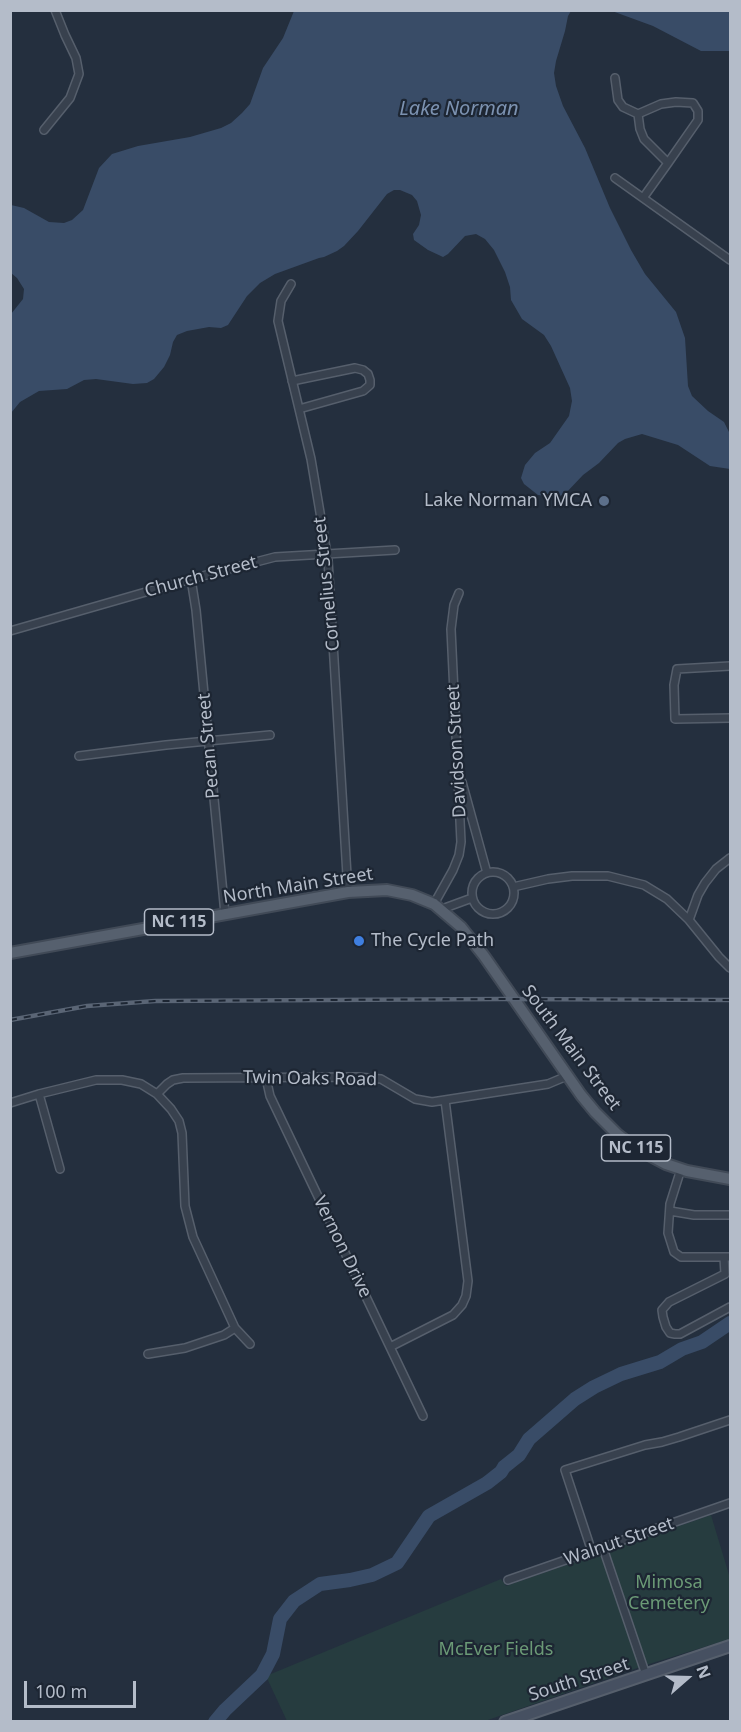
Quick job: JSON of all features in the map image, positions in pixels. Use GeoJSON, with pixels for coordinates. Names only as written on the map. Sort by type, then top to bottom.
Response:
{"type":"FeatureCollection","features":[{"type":"Feature","properties":{"kind":"main road","name":"North Main Street"},"geometry":{"type":"LineString","coordinates":[[10,953],[348,892],[387,890],[412,895],[438,907],[461,927],[491,966]]}},
{"type":"Feature","properties":{"kind":"main road","name":"South Main Street"},"geometry":{"type":"LineString","coordinates":[[491,966],[567,1076],[595,1112],[617,1134],[666,1164],[730,1179]]}},
{"type":"Feature","properties":{"kind":"street"},"geometry":{"type":"LineString","coordinates":[[44,130],[70,98],[79,74],[76,58],[56,10]]}},
{"type":"Feature","properties":{"kind":"street"},"geometry":{"type":"LineString","coordinates":[[615,78],[618,100],[623,106],[638,114]]}},
{"type":"Feature","properties":{"kind":"street"},"geometry":{"type":"LineString","coordinates":[[638,114],[652,107],[687,102],[696,107],[700,116],[643,198]]}},
{"type":"Feature","properties":{"kind":"street"},"geometry":{"type":"LineString","coordinates":[[638,114],[644,139],[668,164]]}},
{"type":"Feature","properties":{"kind":"street"},"geometry":{"type":"LineString","coordinates":[[615,178],[730,260]]}},
{"type":"Feature","properties":{"kind":"street","name":"Cornelius Street"},"geometry":{"type":"LineString","coordinates":[[291,284],[281,301],[278,321],[311,459],[327,554],[348,892]]}},
{"type":"Feature","properties":{"kind":"street"},"geometry":{"type":"LineString","coordinates":[[292,381],[356,368],[368,374],[370,380],[367,389],[363,391],[299,409]]}},
{"type":"Feature","properties":{"kind":"street","name":"Church Street"},"geometry":{"type":"LineString","coordinates":[[10,632],[275,557],[396,550]]}},
{"type":"Feature","properties":{"kind":"street","name":"Pecan Street"},"geometry":{"type":"LineString","coordinates":[[191,579],[196,610],[225,914]]}},
{"type":"Feature","properties":{"kind":"street","name":"Davidson Street"},"geometry":{"type":"LineString","coordinates":[[438,907],[459,855],[461,842],[451,629],[454,605],[459,593]]}},
{"type":"Feature","properties":{"kind":"street"},"geometry":{"type":"LineString","coordinates":[[730,666],[677,669],[674,685],[675,719],[730,718]]}},
{"type":"Feature","properties":{"kind":"street"},"geometry":{"type":"LineString","coordinates":[[79,756],[270,735]]}},
{"type":"Feature","properties":{"kind":"street"},"geometry":{"type":"LineString","coordinates":[[458,768],[487,873]]}},
{"type":"Feature","properties":{"kind":"street"},"geometry":{"type":"LineString","coordinates":[[689,920],[705,883],[716,869],[730,858]]}},
{"type":"Feature","properties":{"kind":"street"},"geometry":{"type":"LineString","coordinates":[[495,872],[502,875],[513,886],[511,903],[506,910],[498,914],[482,911],[472,898],[473,885],[487,873],[495,872]]}},
{"type":"Feature","properties":{"kind":"street"},"geometry":{"type":"LineString","coordinates":[[513,886],[572,876],[608,876],[644,885],[667,899],[689,920],[730,968]]}},
{"type":"Feature","properties":{"kind":"street"},"geometry":{"type":"LineString","coordinates":[[438,907],[472,898]]}},
{"type":"Feature","properties":{"kind":"street","name":"Twin Oaks Road"},"geometry":{"type":"LineString","coordinates":[[157,1094],[173,1080],[183,1078],[375,1078],[386,1081],[415,1099],[432,1102],[548,1084],[567,1076]]}},
{"type":"Feature","properties":{"kind":"street","name":"Vernon Drive"},"geometry":{"type":"LineString","coordinates":[[266,1078],[270,1096],[423,1416]]}},
{"type":"Feature","properties":{"kind":"street"},"geometry":{"type":"LineString","coordinates":[[10,1104],[76,1083],[107,1080],[141,1084],[157,1094],[179,1121],[184,1146],[184,1198],[188,1222],[200,1254],[235,1328],[250,1344]]}},
{"type":"Feature","properties":{"kind":"street"},"geometry":{"type":"LineString","coordinates":[[39,1094],[60,1169]]}},
{"type":"Feature","properties":{"kind":"street"},"geometry":{"type":"LineString","coordinates":[[390,1347],[453,1315],[466,1296],[468,1281],[446,1100]]}},
{"type":"Feature","properties":{"kind":"street"},"geometry":{"type":"LineString","coordinates":[[681,1169],[675,1185],[668,1233],[674,1252],[681,1257],[727,1257],[725,1274],[730,1281]]}},
{"type":"Feature","properties":{"kind":"street"},"geometry":{"type":"LineString","coordinates":[[670,1211],[694,1215],[730,1215]]}},
{"type":"Feature","properties":{"kind":"street"},"geometry":{"type":"LineString","coordinates":[[725,1274],[669,1302],[662,1310],[666,1327],[670,1333],[680,1334],[730,1307]]}},
{"type":"Feature","properties":{"kind":"street"},"geometry":{"type":"LineString","coordinates":[[148,1354],[185,1348],[224,1335],[235,1328]]}},
{"type":"Feature","properties":{"kind":"street"},"geometry":{"type":"LineString","coordinates":[[592,1552],[565,1470],[730,1420]]}},
{"type":"Feature","properties":{"kind":"street","name":"Walnut Street"},"geometry":{"type":"LineString","coordinates":[[508,1580],[730,1503]]}},
{"type":"Feature","properties":{"kind":"street"},"geometry":{"type":"LineString","coordinates":[[603,1548],[646,1675]]}},
{"type":"Feature","properties":{"kind":"street","name":"South Street"},"geometry":{"type":"LineString","coordinates":[[505,1722],[730,1646]]}},
{"type":"Feature","properties":{"kind":"green space","name":"McEver Fields"},"geometry":{"type":"Polygon","coordinates":[[[711,1515],[730,1578],[730,1639],[646,1665],[485,1721],[287,1721],[266,1676],[501,1579],[506,1586],[711,1515]]]}},
{"type":"Feature","properties":{"kind":"water","name":"Lake Norman"},"geometry":{"type":"Polygon","coordinates":[[[294,11],[571,11],[556,61],[554,73],[556,86],[563,106],[585,148],[610,208],[631,250],[645,274],[676,312],[685,338],[688,386],[692,396],[724,422],[730,434],[730,469],[710,466],[678,445],[642,434],[618,443],[565,494],[557,497],[538,495],[524,484],[521,478],[525,465],[535,453],[550,443],[569,416],[572,401],[570,388],[544,335],[522,319],[511,300],[505,272],[494,250],[485,239],[476,234],[465,236],[443,257],[428,250],[414,240],[413,234],[419,225],[421,215],[417,201],[412,195],[400,190],[387,194],[358,231],[337,251],[275,274],[260,283],[247,296],[228,325],[221,328],[209,327],[187,331],[177,335],[164,367],[154,379],[147,383],[133,384],[96,379],[84,380],[67,389],[39,391],[20,402],[11,413],[11,314],[23,299],[24,289],[11,273],[11,205],[24,208],[49,222],[64,223],[72,220],[83,210],[99,168],[112,154],[138,146],[190,137],[231,123],[250,104],[263,68],[283,38],[294,11]]]}},
{"type":"Feature","properties":{"kind":"water"},"geometry":{"type":"Polygon","coordinates":[[[612,11],[730,11],[730,51],[701,51],[653,26],[612,11]]]}},
{"type":"Feature","properties":{"kind":"waterway"},"geometry":{"type":"LineString","coordinates":[[215,1722],[262,1675],[273,1654],[280,1619],[294,1601],[320,1584],[372,1575],[397,1563],[429,1516],[487,1483],[501,1472],[519,1455],[529,1439],[575,1399],[621,1374],[660,1362],[682,1349],[702,1342],[730,1323]]}},
{"type":"Feature","properties":{"kind":"railway"},"geometry":{"type":"LineString","coordinates":[[10,1020],[87,1006],[155,1001],[730,1000]]}},
{"type":"Feature","properties":{"kind":"place","name":"Lake Norman YMCA"},"geometry":{"type":"Point","coordinates":[604,501]}},
{"type":"Feature","properties":{"kind":"place","name":"The Cycle Path"},"geometry":{"type":"Point","coordinates":[359,941]}},
{"type":"Feature","properties":{"kind":"park label","name":"Mimosa Cemetery"},"geometry":{"type":"Point","coordinates":[669,1593]}}]}
